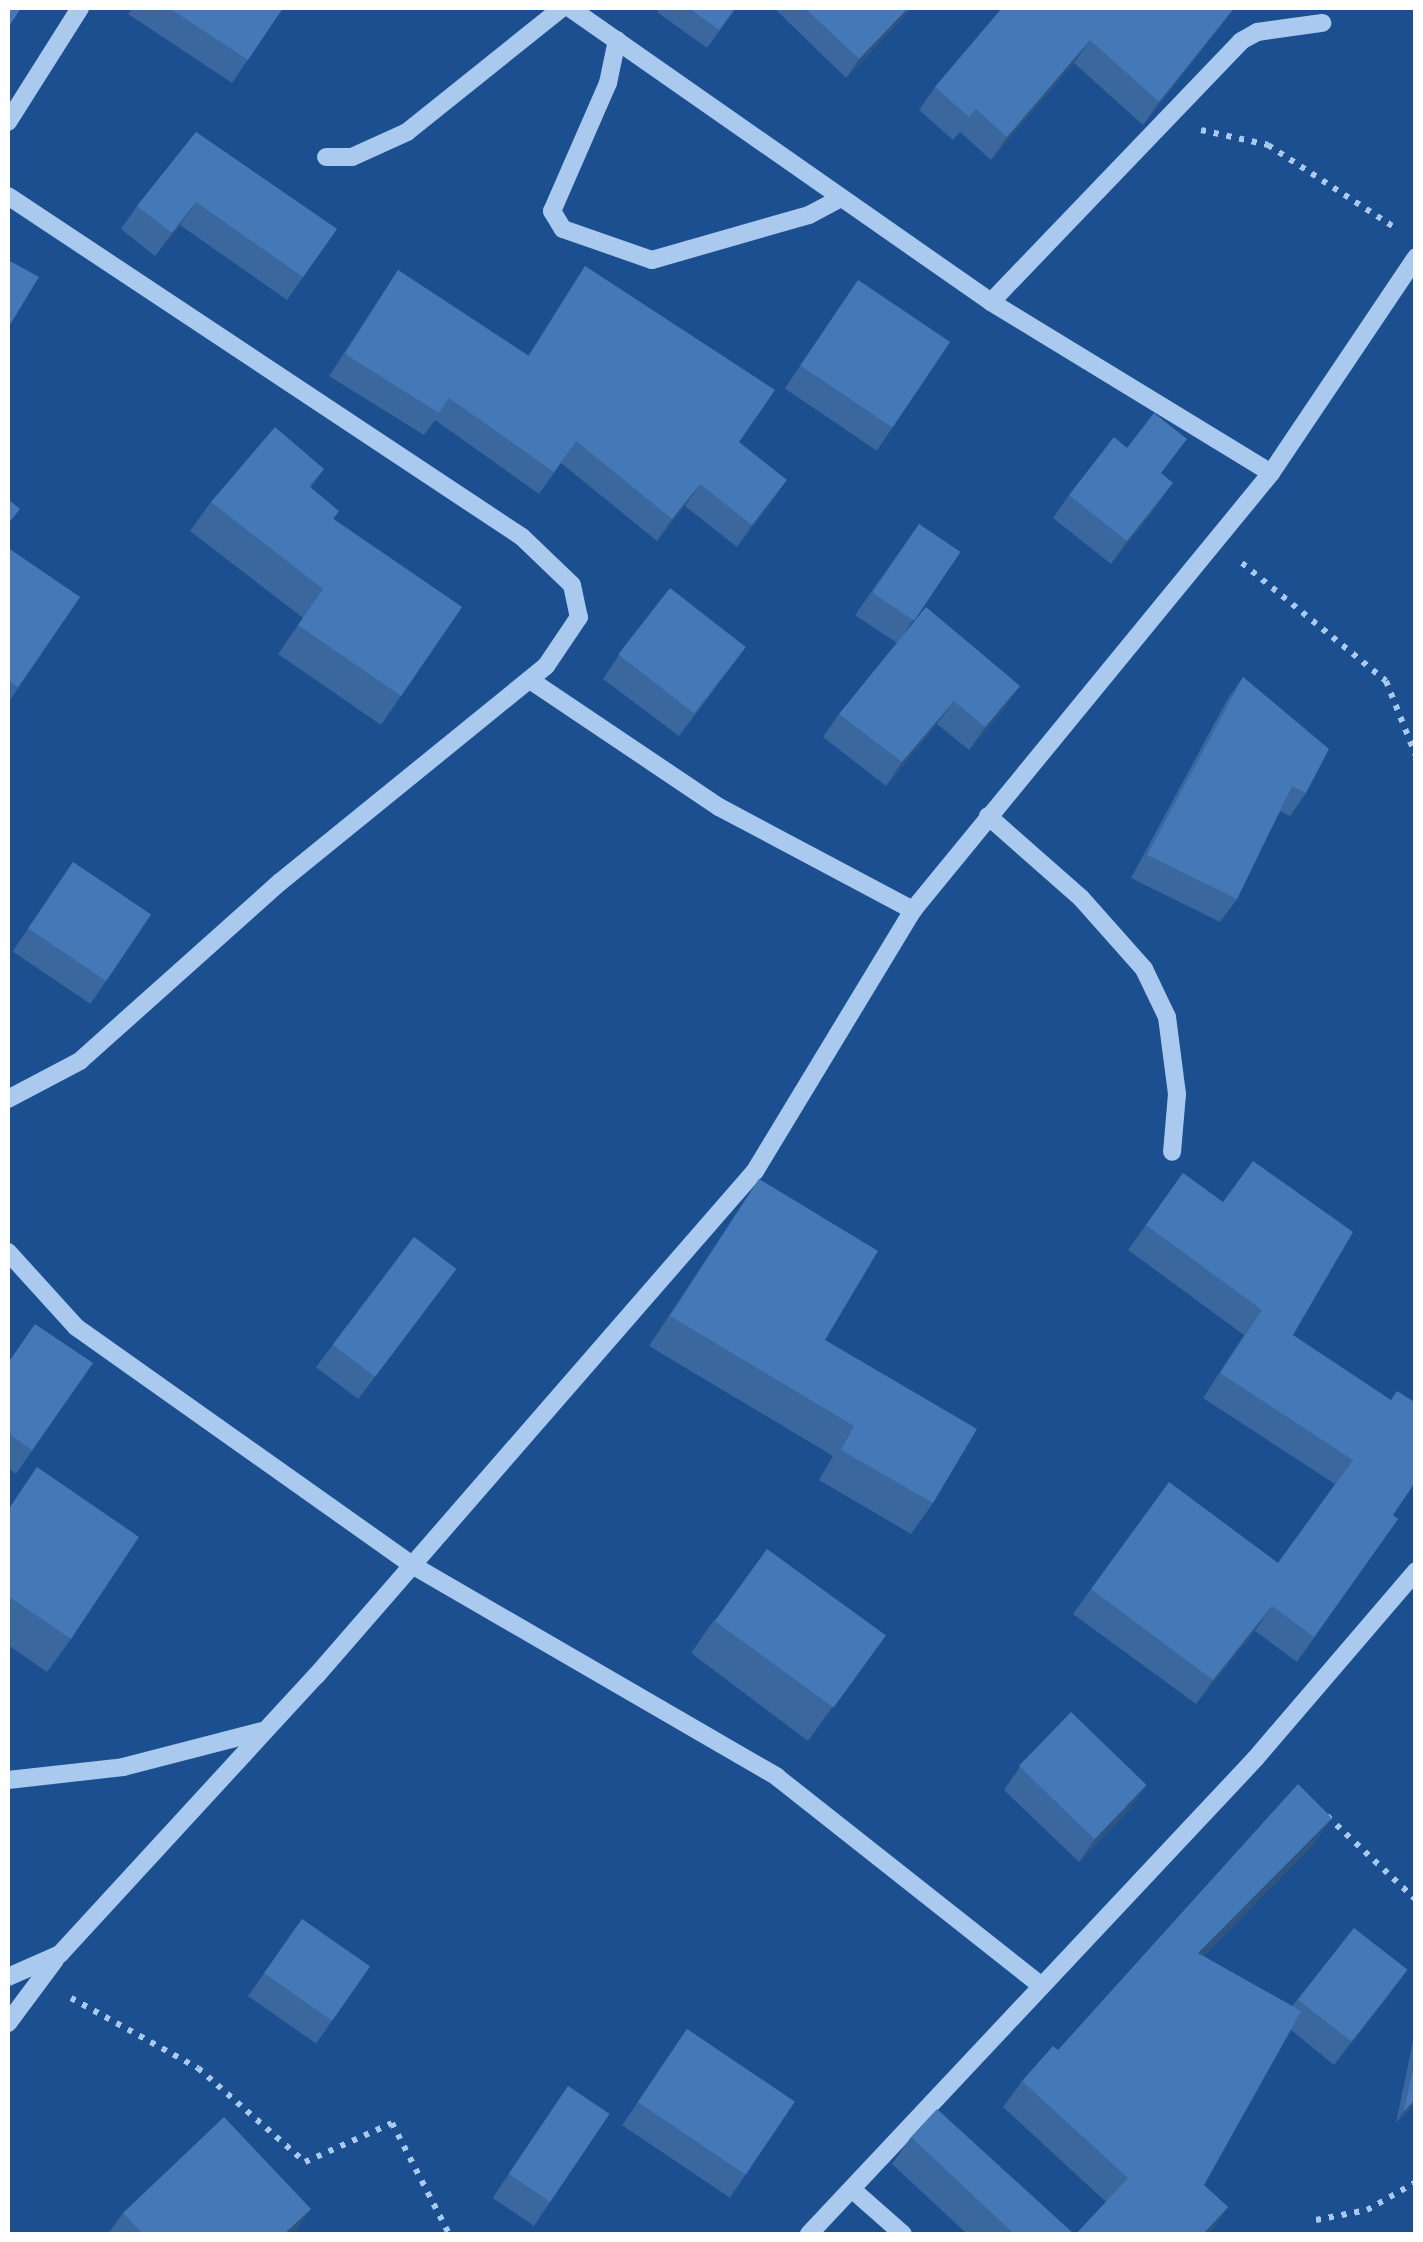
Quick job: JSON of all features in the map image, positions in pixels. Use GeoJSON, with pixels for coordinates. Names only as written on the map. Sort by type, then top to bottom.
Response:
{"type":"FeatureCollection","features":[{"type":"Feature","properties":{"kind":"street"},"geometry":{"type":"LineString","coordinates":[[8,122],[80,8]]}},
{"type":"Feature","properties":{"kind":"street"},"geometry":{"type":"LineString","coordinates":[[326,157],[352,156],[407,132],[562,8]]}},
{"type":"Feature","properties":{"kind":"street"},"geometry":{"type":"LineString","coordinates":[[570,8],[991,302],[1272,473]]}},
{"type":"Feature","properties":{"kind":"street"},"geometry":{"type":"LineString","coordinates":[[991,302],[1241,40],[1322,23]]}},
{"type":"Feature","properties":{"kind":"street"},"geometry":{"type":"LineString","coordinates":[[617,40],[608,83],[552,211],[563,229],[652,260],[809,215],[841,198]]}},
{"type":"Feature","properties":{"kind":"street"},"geometry":{"type":"LineString","coordinates":[[8,196],[522,538],[572,585],[578,602],[575,630],[530,680],[280,882],[80,1060],[8,1099]]}},
{"type":"Feature","properties":{"kind":"street"},"geometry":{"type":"LineString","coordinates":[[8,2023],[60,1954],[412,1565],[754,1171],[913,910],[1272,473],[1416,257]]}},
{"type":"Feature","properties":{"kind":"street"},"geometry":{"type":"LineString","coordinates":[[530,680],[719,808],[913,910]]}},
{"type":"Feature","properties":{"kind":"street"},"geometry":{"type":"LineString","coordinates":[[988,816],[1081,898],[1144,969],[1167,1017],[1176,1094],[1172,1152]]}},
{"type":"Feature","properties":{"kind":"street"},"geometry":{"type":"LineString","coordinates":[[8,1252],[76,1328],[412,1565],[777,1777],[1042,1986]]}},
{"type":"Feature","properties":{"kind":"street"},"geometry":{"type":"LineString","coordinates":[[809,2234],[854,2192],[1256,1759],[1416,1571]]}},
{"type":"Feature","properties":{"kind":"street"},"geometry":{"type":"LineString","coordinates":[[8,1780],[123,1766],[262,1731]]}},
{"type":"Feature","properties":{"kind":"street"},"geometry":{"type":"LineString","coordinates":[[8,1977],[60,1954]]}},
{"type":"Feature","properties":{"kind":"street"},"geometry":{"type":"LineString","coordinates":[[854,2192],[903,2234]]}},
{"type":"Feature","properties":{"kind":"path"},"geometry":{"type":"LineString","coordinates":[[1160,123],[1268,144],[1416,240]]}},
{"type":"Feature","properties":{"kind":"path"},"geometry":{"type":"LineString","coordinates":[[1212,542],[1386,681],[1416,756]]}},
{"type":"Feature","properties":{"kind":"path"},"geometry":{"type":"LineString","coordinates":[[1321,1811],[1416,1900]]}},
{"type":"Feature","properties":{"kind":"path"},"geometry":{"type":"LineString","coordinates":[[38,1983],[128,2024],[198,2068],[305,2162],[392,2122],[449,2234]]}},
{"type":"Feature","properties":{"kind":"path"},"geometry":{"type":"LineString","coordinates":[[1316,2220],[1366,2210],[1416,2182]]}},
{"type":"Feature","properties":{"kind":"building"},"geometry":{"type":"Polygon","coordinates":[[[8,8],[21,8],[8,28],[8,8]]]}},
{"type":"Feature","properties":{"kind":"building"},"geometry":{"type":"Polygon","coordinates":[[[169,8],[283,8],[248,60],[169,8]]]}},
{"type":"Feature","properties":{"kind":"building"},"geometry":{"type":"Polygon","coordinates":[[[689,8],[735,8],[719,30],[689,8]]]}},
{"type":"Feature","properties":{"kind":"building"},"geometry":{"type":"Polygon","coordinates":[[[805,8],[908,8],[859,59],[805,8]]]}},
{"type":"Feature","properties":{"kind":"building"},"geometry":{"type":"Polygon","coordinates":[[[1002,8],[1234,8],[1159,102],[1090,40],[1007,137],[976,109],[969,117],[935,87],[1002,8]]]}},
{"type":"Feature","properties":{"kind":"building"},"geometry":{"type":"Polygon","coordinates":[[[196,132],[337,229],[303,277],[196,202],[172,233],[137,206],[196,132]]]}},
{"type":"Feature","properties":{"kind":"building"},"geometry":{"type":"Polygon","coordinates":[[[8,260],[39,277],[8,328],[8,260]]]}},
{"type":"Feature","properties":{"kind":"building"},"geometry":{"type":"Polygon","coordinates":[[[585,266],[775,390],[739,442],[787,480],[752,525],[700,484],[672,519],[576,441],[554,472],[449,398],[439,413],[345,354],[398,270],[529,356],[585,266]]]}},
{"type":"Feature","properties":{"kind":"building"},"geometry":{"type":"Polygon","coordinates":[[[858,280],[950,342],[892,427],[800,365],[858,280]]]}},
{"type":"Feature","properties":{"kind":"building"},"geometry":{"type":"Polygon","coordinates":[[[1154,413],[1187,439],[1161,473],[1173,483],[1127,541],[1069,495],[1114,437],[1127,448],[1154,413]]]}},
{"type":"Feature","properties":{"kind":"building"},"geometry":{"type":"Polygon","coordinates":[[[275,427],[324,469],[309,486],[339,511],[333,519],[462,607],[401,696],[298,625],[323,589],[211,502],[275,427]]]}},
{"type":"Feature","properties":{"kind":"building"},"geometry":{"type":"Polygon","coordinates":[[[8,499],[20,509],[8,524],[8,499]]]}},
{"type":"Feature","properties":{"kind":"building"},"geometry":{"type":"Polygon","coordinates":[[[919,524],[960,552],[914,621],[873,593],[919,524]]]}},
{"type":"Feature","properties":{"kind":"building"},"geometry":{"type":"Polygon","coordinates":[[[8,548],[80,597],[18,687],[8,680],[8,548]]]}},
{"type":"Feature","properties":{"kind":"building"},"geometry":{"type":"Polygon","coordinates":[[[670,588],[746,647],[694,713],[618,654],[670,588]]]}},
{"type":"Feature","properties":{"kind":"building"},"geometry":{"type":"Polygon","coordinates":[[[926,607],[1020,686],[985,727],[954,701],[902,762],[839,714],[926,607]]]}},
{"type":"Feature","properties":{"kind":"building"},"geometry":{"type":"Polygon","coordinates":[[[1243,677],[1329,749],[1306,793],[1292,786],[1237,899],[1147,855],[1243,677]]]}},
{"type":"Feature","properties":{"kind":"building"},"geometry":{"type":"Polygon","coordinates":[[[73,862],[151,915],[106,981],[28,928],[73,862]]]}},
{"type":"Feature","properties":{"kind":"building"},"geometry":{"type":"Polygon","coordinates":[[[1253,1161],[1353,1232],[1293,1335],[1391,1400],[1397,1391],[1416,1403],[1416,1481],[1393,1515],[1398,1519],[1314,1637],[1272,1606],[1213,1680],[1091,1589],[1169,1482],[1278,1563],[1353,1460],[1220,1373],[1262,1310],[1146,1225],[1183,1173],[1223,1202],[1253,1161]]]}},
{"type":"Feature","properties":{"kind":"building"},"geometry":{"type":"Polygon","coordinates":[[[759,1179],[878,1251],[825,1340],[977,1429],[933,1503],[841,1450],[854,1426],[670,1316],[759,1179]]]}},
{"type":"Feature","properties":{"kind":"building"},"geometry":{"type":"Polygon","coordinates":[[[414,1237],[456,1269],[375,1377],[333,1345],[414,1237]]]}},
{"type":"Feature","properties":{"kind":"building"},"geometry":{"type":"Polygon","coordinates":[[[35,1324],[93,1363],[32,1450],[8,1433],[8,1363],[35,1324]]]}},
{"type":"Feature","properties":{"kind":"building"},"geometry":{"type":"Polygon","coordinates":[[[37,1467],[139,1537],[71,1639],[8,1596],[8,1510],[37,1467]]]}},
{"type":"Feature","properties":{"kind":"building"},"geometry":{"type":"Polygon","coordinates":[[[767,1549],[886,1635],[834,1707],[715,1621],[767,1549]]]}},
{"type":"Feature","properties":{"kind":"building"},"geometry":{"type":"Polygon","coordinates":[[[1071,1712],[1147,1785],[1094,1839],[1019,1766],[1071,1712]]]}},
{"type":"Feature","properties":{"kind":"building"},"geometry":{"type":"Polygon","coordinates":[[[1298,1784],[1332,1818],[1198,1953],[1301,2011],[1204,2185],[1228,2207],[1203,2234],[1076,2234],[1128,2178],[1022,2081],[1053,2046],[1058,2050],[1298,1784]]]}},
{"type":"Feature","properties":{"kind":"building"},"geometry":{"type":"Polygon","coordinates":[[[302,1919],[370,1967],[332,2021],[264,1973],[302,1919]]]}},
{"type":"Feature","properties":{"kind":"building"},"geometry":{"type":"Polygon","coordinates":[[[1354,1928],[1408,1970],[1352,2042],[1298,2000],[1354,1928]]]}},
{"type":"Feature","properties":{"kind":"building"},"geometry":{"type":"Polygon","coordinates":[[[687,2029],[795,2102],[746,2175],[638,2102],[687,2029]]]}},
{"type":"Feature","properties":{"kind":"building"},"geometry":{"type":"Polygon","coordinates":[[[1416,2056],[1416,2099],[1404,2111],[1416,2056]]]}},
{"type":"Feature","properties":{"kind":"building"},"geometry":{"type":"Polygon","coordinates":[[[568,2086],[609,2114],[550,2202],[509,2174],[568,2086]]]}},
{"type":"Feature","properties":{"kind":"building"},"geometry":{"type":"Polygon","coordinates":[[[937,2109],[1074,2234],[1014,2234],[911,2137],[937,2109]]]}},
{"type":"Feature","properties":{"kind":"building"},"geometry":{"type":"Polygon","coordinates":[[[224,2117],[311,2209],[284,2234],[143,2234],[123,2213],[224,2117]]]}}]}
